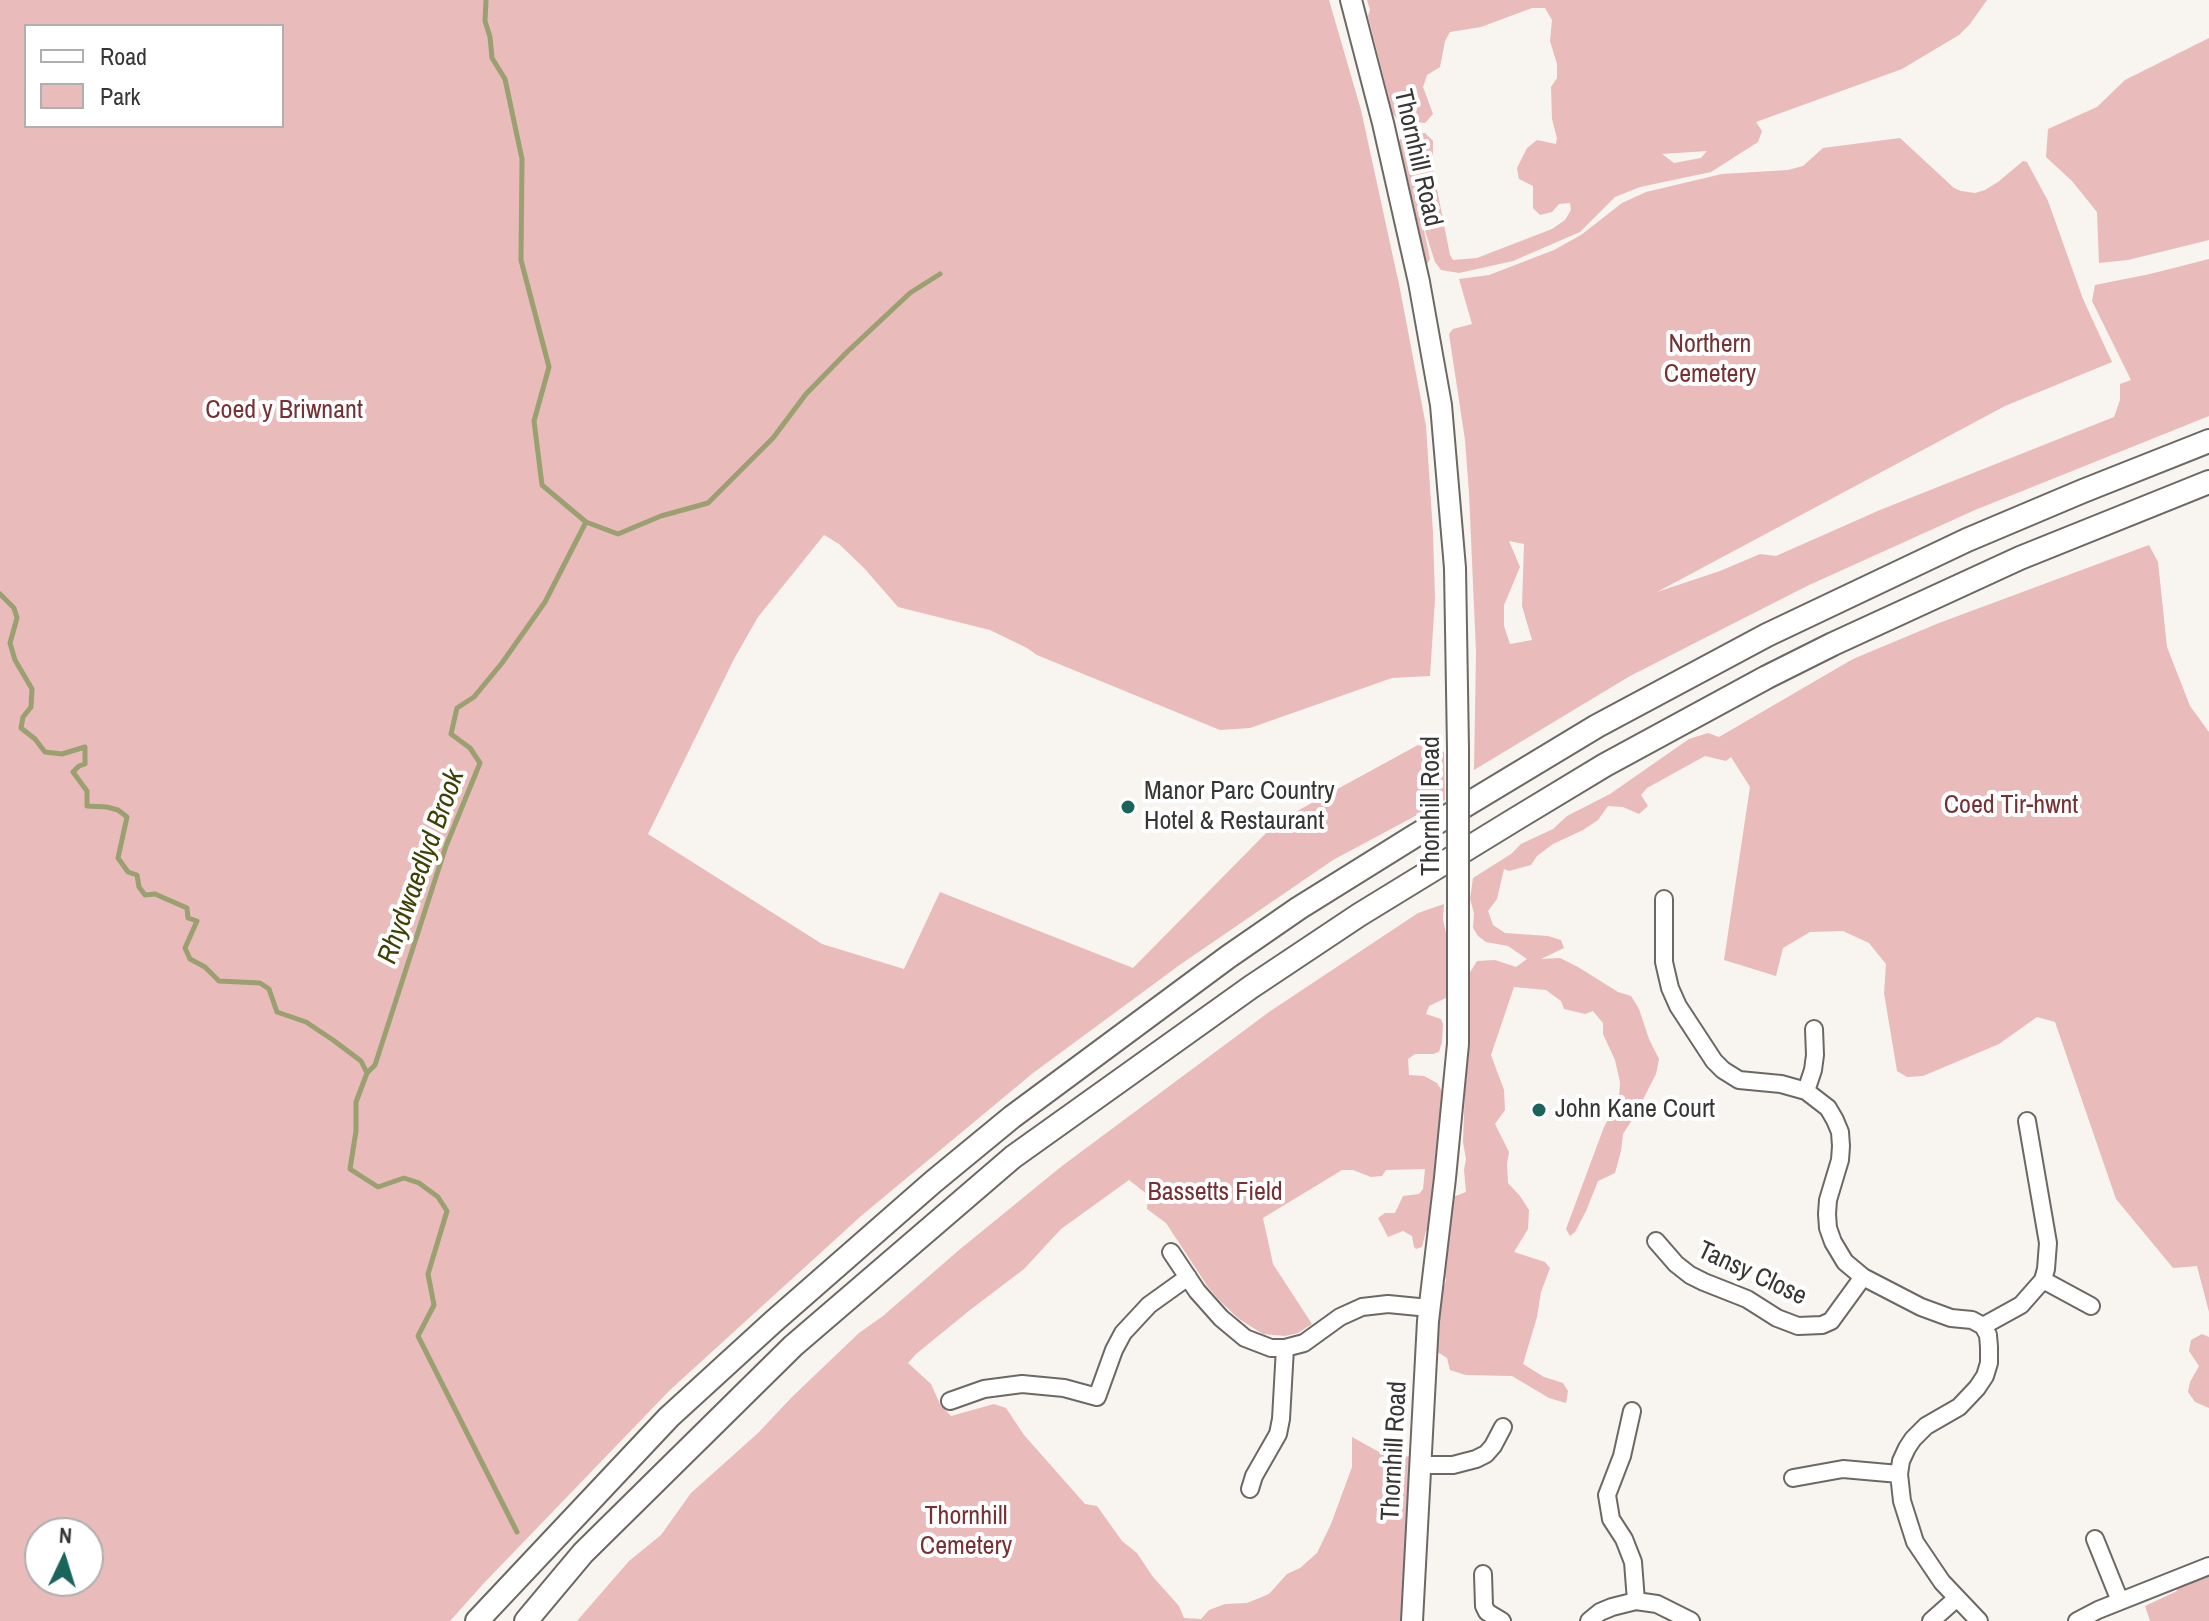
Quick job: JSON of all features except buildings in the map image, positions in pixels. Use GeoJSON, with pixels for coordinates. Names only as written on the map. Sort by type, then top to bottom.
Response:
{"type":"FeatureCollection","features":[{"type":"Feature","properties":{"kind":"highway"},"geometry":{"type":"LineString","coordinates":[[477,1621],[669,1417],[899,1212],[1012,1117],[1299,908],[1585,733],[1767,635],[1967,540],[2209,441]]}},
{"type":"Feature","properties":{"kind":"highway"},"geometry":{"type":"LineString","coordinates":[[526,1621],[583,1553],[793,1346],[1013,1157],[1251,987],[1359,915],[1605,765],[1767,677],[2020,558],[2209,482]]}},
{"type":"Feature","properties":{"kind":"main road","name":"Thornhill Road"},"geometry":{"type":"LineString","coordinates":[[1351,0],[1419,282],[1441,405],[1455,568],[1458,1009],[1455,1081],[1429,1308],[1412,1621]]}},
{"type":"Feature","properties":{"kind":"street"},"geometry":{"type":"LineString","coordinates":[[1664,899],[1666,978],[1678,1006],[1714,1061],[1739,1080],[1781,1084],[1806,1091],[1828,1108],[1840,1132],[1840,1160],[1828,1200],[1828,1228],[1845,1262],[1863,1277],[1938,1314],[1972,1320],[1983,1326],[1988,1335],[1989,1363],[1985,1376],[1959,1407],[1926,1426],[1913,1439],[1901,1461],[1899,1474],[1902,1501],[1915,1542],[1933,1572],[1979,1621]]}},
{"type":"Feature","properties":{"kind":"street"},"geometry":{"type":"LineString","coordinates":[[1806,1091],[1815,1055],[1814,1029]]}},
{"type":"Feature","properties":{"kind":"street"},"geometry":{"type":"LineString","coordinates":[[1983,1326],[2021,1305],[2043,1280],[2048,1258],[2027,1121]]}},
{"type":"Feature","properties":{"kind":"street","name":"Tansy Close"},"geometry":{"type":"LineString","coordinates":[[1656,1241],[1690,1275],[1747,1299],[1777,1318],[1798,1326],[1822,1325],[1831,1321],[1863,1277]]}},
{"type":"Feature","properties":{"kind":"street"},"geometry":{"type":"LineString","coordinates":[[1171,1252],[1209,1306],[1234,1329],[1271,1348],[1304,1343],[1340,1317],[1362,1307],[1388,1304],[1429,1308]]}},
{"type":"Feature","properties":{"kind":"street"},"geometry":{"type":"LineString","coordinates":[[950,1401],[984,1389],[1022,1384],[1064,1388],[1097,1397],[1123,1333],[1149,1305],[1188,1277]]}},
{"type":"Feature","properties":{"kind":"street"},"geometry":{"type":"LineString","coordinates":[[2043,1280],[2091,1306]]}},
{"type":"Feature","properties":{"kind":"street"},"geometry":{"type":"LineString","coordinates":[[1250,1489],[1278,1434],[1285,1348]]}},
{"type":"Feature","properties":{"kind":"street"},"geometry":{"type":"LineString","coordinates":[[1632,1411],[1622,1456],[1607,1495],[1611,1519],[1633,1562],[1636,1601]]}},
{"type":"Feature","properties":{"kind":"street"},"geometry":{"type":"LineString","coordinates":[[1422,1465],[1453,1465],[1476,1459],[1493,1446],[1503,1427]]}},
{"type":"Feature","properties":{"kind":"street"},"geometry":{"type":"LineString","coordinates":[[1793,1478],[1843,1469],[1899,1474]]}},
{"type":"Feature","properties":{"kind":"street"},"geometry":{"type":"LineString","coordinates":[[2095,1539],[2120,1601]]}},
{"type":"Feature","properties":{"kind":"street"},"geometry":{"type":"LineString","coordinates":[[2077,1621],[2209,1566]]}},
{"type":"Feature","properties":{"kind":"street"},"geometry":{"type":"LineString","coordinates":[[1483,1574],[1484,1606],[1487,1612],[1502,1621]]}},
{"type":"Feature","properties":{"kind":"street"},"geometry":{"type":"LineString","coordinates":[[1931,1621],[1957,1598]]}},
{"type":"Feature","properties":{"kind":"street"},"geometry":{"type":"LineString","coordinates":[[1589,1621],[1612,1607],[1636,1601],[1657,1604],[1691,1621]]}},
{"type":"Feature","properties":{"kind":"green space","name":"Coed y Briwnant"},"geometry":{"type":"Polygon","coordinates":[[[0,0],[1329,0],[1361,110],[1426,426],[1435,599],[1430,676],[1392,678],[1250,728],[1220,730],[1037,655],[990,630],[898,607],[864,568],[839,544],[824,535],[758,617],[734,659],[648,834],[822,944],[904,969],[940,892],[1133,968],[1277,822],[1418,745],[1444,752],[1445,800],[1333,860],[1181,964],[1033,1073],[861,1216],[670,1390],[450,1621],[0,1621],[0,0]]]}},
{"type":"Feature","properties":{"kind":"green space"},"geometry":{"type":"Polygon","coordinates":[[[1367,0],[1987,0],[1959,35],[1902,69],[1756,122],[1762,131],[1758,142],[1711,172],[1640,187],[1615,197],[1580,232],[1513,261],[1459,273],[1441,270],[1435,262],[1422,221],[1430,259],[1427,264],[1399,141],[1403,136],[1404,139],[1425,133],[1433,141],[1433,169],[1453,260],[1477,258],[1552,229],[1565,220],[1571,210],[1570,203],[1559,204],[1552,212],[1540,215],[1533,208],[1533,186],[1519,179],[1517,168],[1527,148],[1537,140],[1556,144],[1551,87],[1557,78],[1557,64],[1550,41],[1552,20],[1545,8],[1532,8],[1481,27],[1450,32],[1440,67],[1427,75],[1423,87],[1433,114],[1425,123],[1406,121],[1398,113],[1400,122],[1393,114],[1368,16],[1367,0]],[[1707,151],[1662,154],[1674,163],[1701,158],[1707,151]]]}},
{"type":"Feature","properties":{"kind":"green space"},"geometry":{"type":"Polygon","coordinates":[[[2209,38],[2209,240],[2128,260],[2099,263],[2097,212],[2072,181],[2046,157],[2048,129],[2097,107],[2125,80],[2209,38]]]}},
{"type":"Feature","properties":{"kind":"green space","name":"Northern Cemetery"},"geometry":{"type":"Polygon","coordinates":[[[1900,138],[1954,188],[1975,193],[1998,182],[2023,161],[2027,162],[2048,201],[2083,299],[2112,362],[2005,406],[1657,592],[1760,554],[1776,556],[1880,510],[2114,417],[2120,400],[2120,384],[2131,380],[2092,301],[2095,285],[2209,259],[2209,416],[1975,510],[1807,586],[1630,676],[1474,770],[1476,652],[1469,493],[1465,440],[1449,334],[1453,329],[1472,324],[1459,279],[1489,275],[1554,250],[1581,235],[1622,203],[1646,192],[1722,174],[1788,170],[1803,166],[1823,148],[1900,138]],[[1509,541],[1520,567],[1504,605],[1504,626],[1510,644],[1532,640],[1522,606],[1524,544],[1509,541]]]}},
{"type":"Feature","properties":{"kind":"green space","name":"Coed Tir-hwnt"},"geometry":{"type":"Polygon","coordinates":[[[2149,545],[2158,562],[2167,647],[2190,706],[2209,732],[2209,1312],[2197,1266],[2173,1268],[2116,1199],[2055,1022],[2037,1017],[1999,1044],[1923,1076],[1907,1077],[1897,1071],[1884,993],[1886,964],[1869,943],[1843,931],[1810,932],[1783,948],[1776,976],[1724,960],[1750,787],[1731,757],[1726,761],[1705,756],[1647,788],[1641,795],[1648,806],[1639,814],[1623,807],[1608,806],[1598,820],[1553,844],[1531,865],[1509,871],[1504,869],[1497,899],[1488,911],[1493,925],[1505,933],[1561,940],[1564,948],[1541,959],[1560,958],[1618,992],[1631,996],[1659,1059],[1656,1074],[1623,1134],[1615,1173],[1598,1181],[1586,1211],[1570,1236],[1566,1229],[1604,1127],[1619,1099],[1620,1082],[1615,1060],[1603,1034],[1603,1023],[1593,1011],[1585,1014],[1564,1009],[1561,1001],[1546,990],[1514,987],[1491,1055],[1504,1090],[1505,1110],[1495,1124],[1509,1152],[1508,1183],[1529,1210],[1528,1229],[1514,1252],[1545,1262],[1550,1268],[1523,1364],[1544,1377],[1563,1383],[1568,1391],[1566,1403],[1549,1398],[1512,1376],[1466,1375],[1450,1370],[1447,1358],[1436,1351],[1433,1336],[1446,1281],[1442,1260],[1450,1198],[1466,1192],[1463,1142],[1469,974],[1477,961],[1495,960],[1516,967],[1527,959],[1508,946],[1486,942],[1478,936],[1473,928],[1474,913],[1470,899],[1473,878],[1521,844],[1553,829],[1567,816],[1610,794],[1689,739],[1708,733],[1719,737],[1853,659],[1939,623],[2149,545]]]}},
{"type":"Feature","properties":{"kind":"green space"},"geometry":{"type":"Polygon","coordinates":[[[1444,904],[1446,998],[1429,1006],[1426,1014],[1441,1019],[1442,1042],[1439,1052],[1415,1054],[1408,1059],[1409,1075],[1424,1076],[1437,1083],[1442,1091],[1433,1185],[1433,1230],[1426,1231],[1422,1247],[1416,1249],[1412,1236],[1403,1231],[1388,1237],[1378,1218],[1385,1213],[1395,1213],[1403,1196],[1419,1194],[1423,1189],[1425,1169],[1386,1170],[1382,1176],[1371,1177],[1353,1170],[1342,1170],[1263,1218],[1273,1264],[1312,1324],[1298,1333],[1285,1336],[1263,1334],[1239,1319],[1219,1300],[1166,1223],[1147,1209],[1148,1195],[1129,1180],[1061,1229],[1024,1269],[908,1363],[931,1384],[940,1404],[951,1416],[994,1404],[1006,1408],[1024,1435],[1085,1504],[1097,1506],[1122,1541],[1137,1553],[1179,1606],[1184,1618],[1201,1619],[1209,1610],[1225,1604],[1247,1603],[1269,1594],[1287,1574],[1300,1568],[1317,1553],[1352,1467],[1352,1437],[1390,1458],[1412,1456],[1404,1621],[577,1621],[629,1561],[661,1535],[691,1493],[758,1433],[859,1333],[959,1250],[1062,1166],[1269,1012],[1418,913],[1444,904]]]}},
{"type":"Feature","properties":{"kind":"green space"},"geometry":{"type":"Polygon","coordinates":[[[2202,1334],[2209,1337],[2209,1408],[2195,1402],[2188,1392],[2199,1366],[2189,1351],[2191,1340],[2202,1334]]]}},
{"type":"Feature","properties":{"kind":"green space"},"geometry":{"type":"Polygon","coordinates":[[[2209,1569],[2209,1621],[2150,1621],[2145,1606],[2177,1591],[2174,1584],[2209,1569]]]}},
{"type":"Feature","properties":{"kind":"waterway","name":"Rhydwaedlyd Brook"},"geometry":{"type":"LineString","coordinates":[[486,0],[485,21],[492,58],[505,79],[522,159],[521,260],[549,367],[534,421],[542,485],[586,522],[545,602],[474,697],[457,708],[451,734],[470,748],[480,763],[446,846],[375,1065],[367,1073],[356,1102],[356,1131],[350,1169],[378,1187],[404,1178],[419,1183],[438,1197],[447,1211],[428,1274],[434,1305],[418,1336],[517,1532]]}},
{"type":"Feature","properties":{"kind":"waterway"},"geometry":{"type":"LineString","coordinates":[[586,522],[618,534],[661,516],[708,503],[773,438],[806,394],[847,352],[910,293],[940,274]]}},
{"type":"Feature","properties":{"kind":"waterway"},"geometry":{"type":"LineString","coordinates":[[0,594],[14,608],[17,618],[10,643],[15,660],[32,689],[31,707],[23,717],[21,728],[45,752],[62,754],[85,747],[85,764],[73,772],[87,791],[87,806],[118,810],[127,817],[118,858],[128,872],[137,875],[139,887],[145,895],[155,894],[187,908],[188,918],[197,921],[185,948],[190,959],[205,967],[219,981],[260,983],[269,989],[277,1012],[306,1022],[333,1040],[361,1061],[367,1073]]}},
{"type":"Feature","properties":{"kind":"place","name":"Manor Parc Country Hotel & Restaurant"},"geometry":{"type":"Point","coordinates":[1128,807]}},
{"type":"Feature","properties":{"kind":"place","name":"John Kane Court"},"geometry":{"type":"Point","coordinates":[1539,1110]}},
{"type":"Feature","properties":{"kind":"park label","name":"Bassetts Field"},"geometry":{"type":"Point","coordinates":[1215,1193]}},
{"type":"Feature","properties":{"kind":"park label","name":"Thornhill Cemetery"},"geometry":{"type":"Point","coordinates":[966,1532]}}]}
